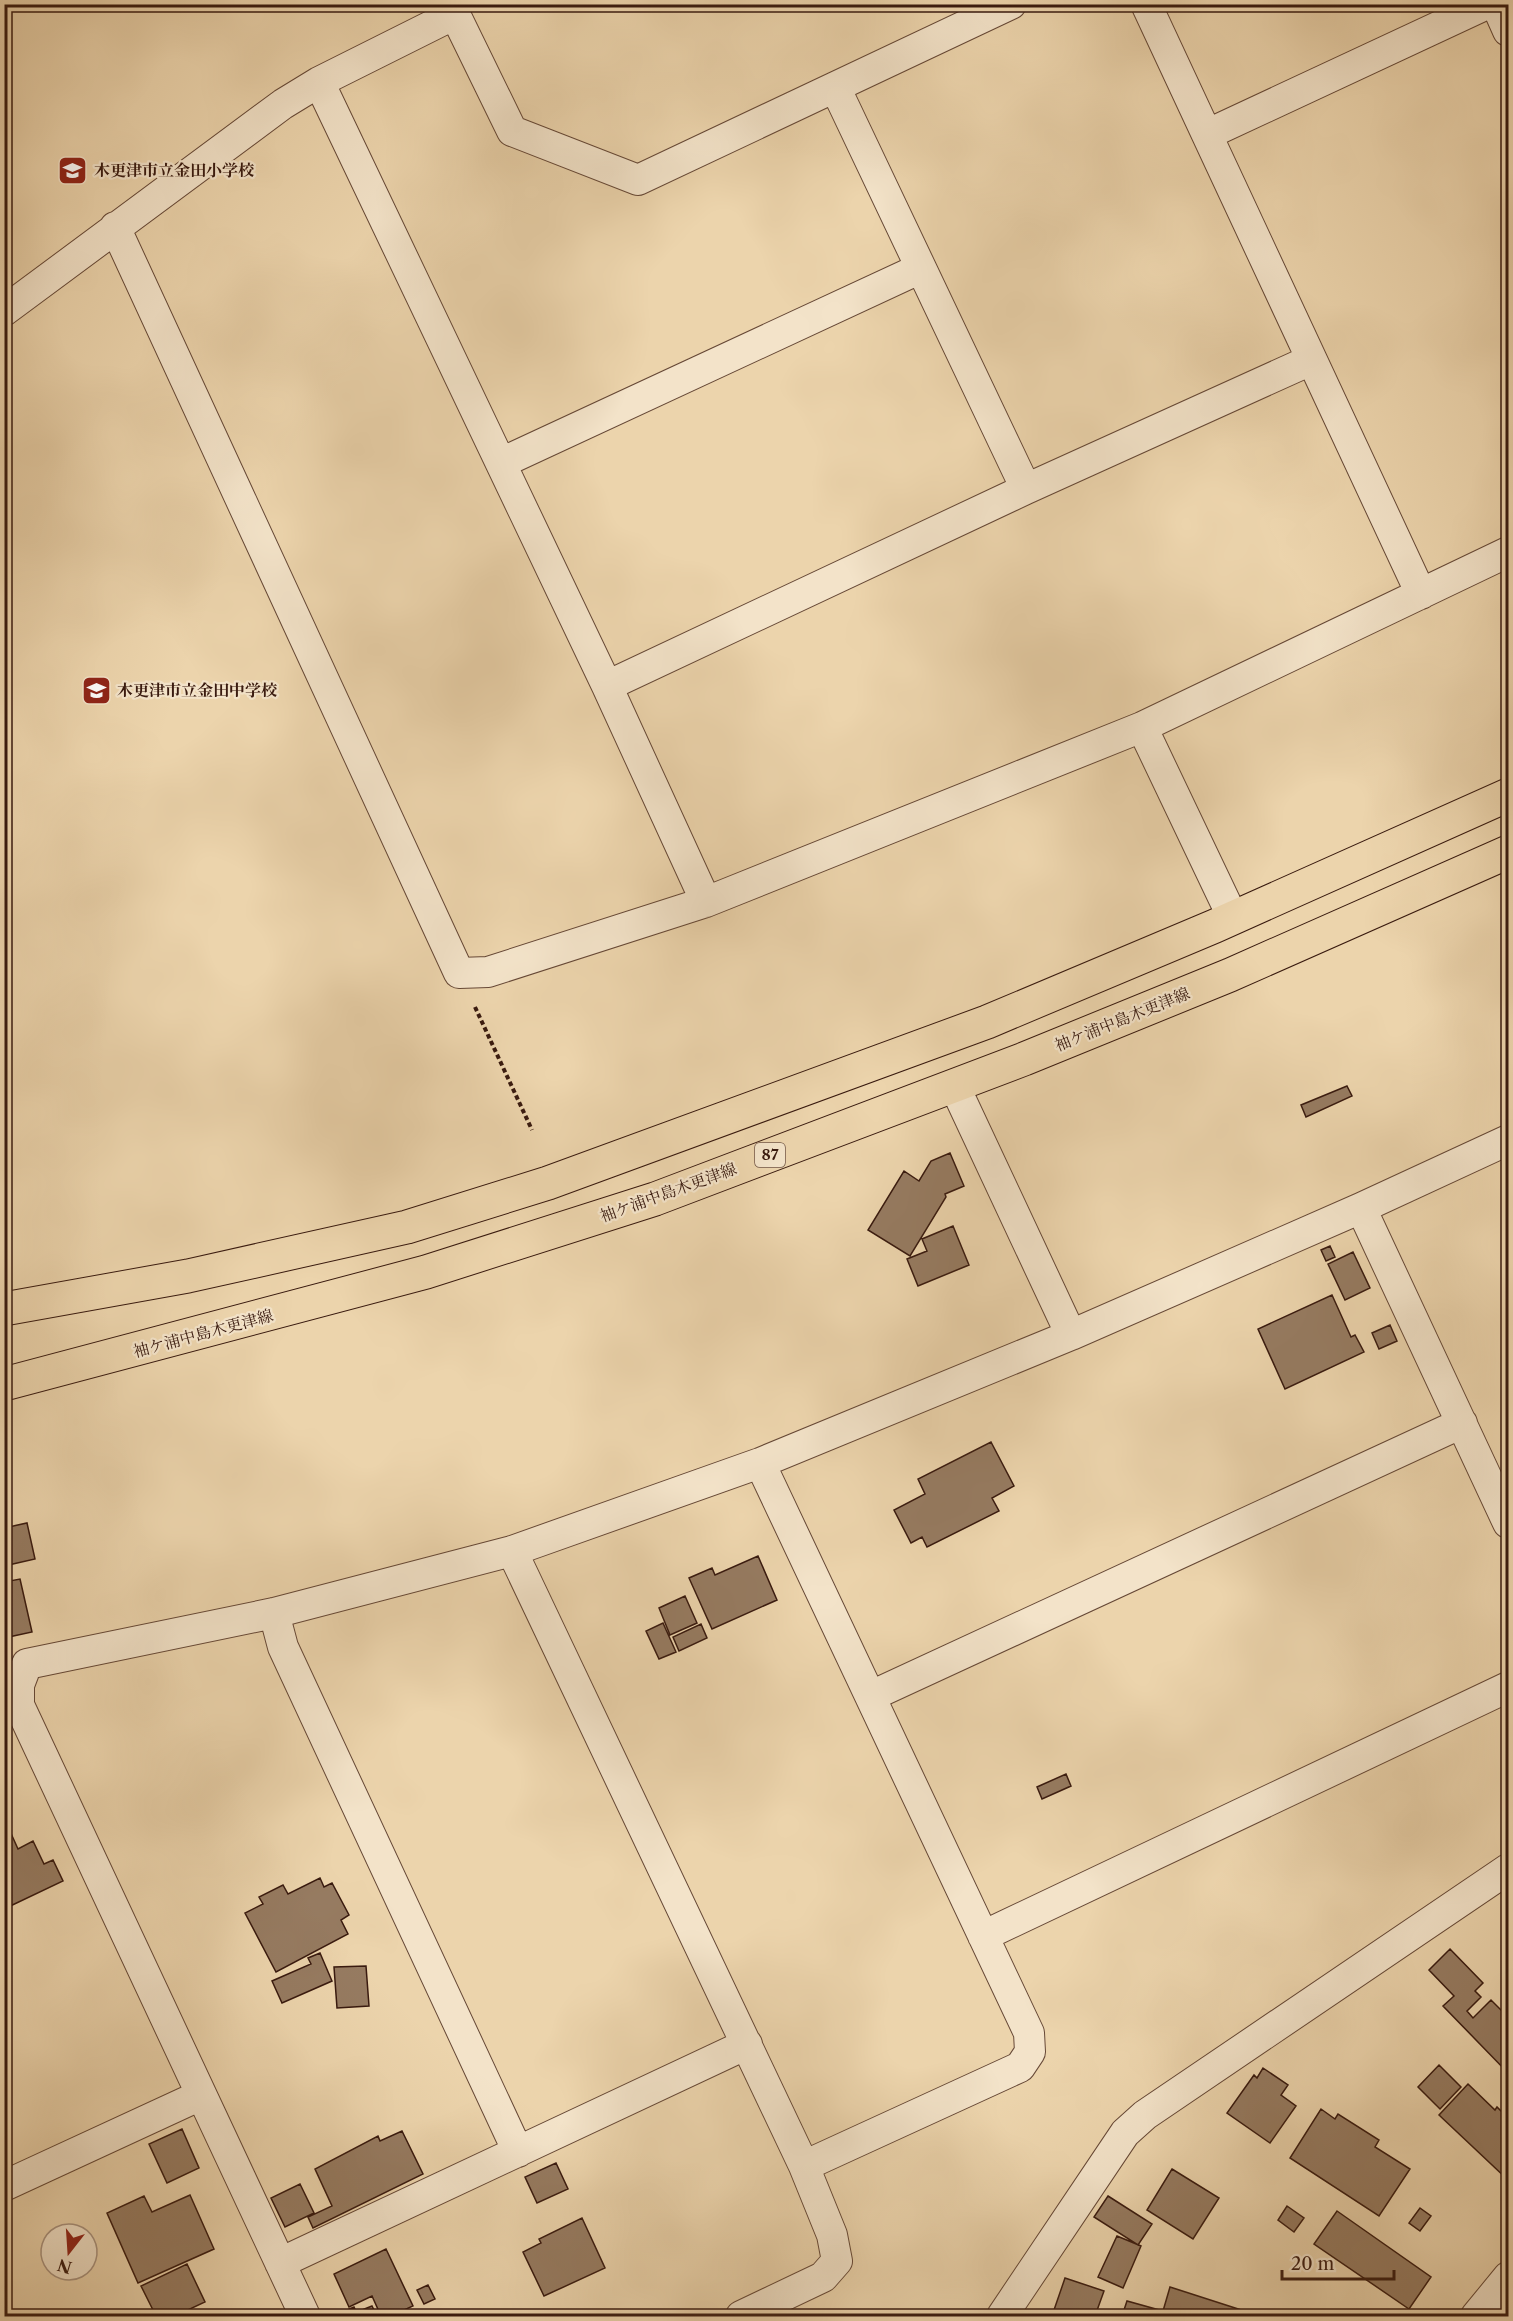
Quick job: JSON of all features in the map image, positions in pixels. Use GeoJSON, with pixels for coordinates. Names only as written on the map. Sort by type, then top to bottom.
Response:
{"type":"FeatureCollection","features":[{"type":"Feature","properties":{"kind":"main road"},"geometry":{"type":"LineString","coordinates":[[4,1309],[188,1276],[407,1227],[537,1187],[987,1022],[1233,918],[1509,795]]}},
{"type":"Feature","properties":{"kind":"main road","name":"袖ケ浦中島木更津線"},"geometry":{"type":"LineString","coordinates":[[4,1384],[426,1272],[655,1199],[954,1085],[1230,975],[1509,852]]}},
{"type":"Feature","properties":{"kind":"street"},"geometry":{"type":"LineString","coordinates":[[4,311],[283,104],[453,9],[512,131],[638,180],[1011,4]]}},
{"type":"Feature","properties":{"kind":"street"},"geometry":{"type":"LineString","coordinates":[[1146,4],[1421,594]]}},
{"type":"Feature","properties":{"kind":"street"},"geometry":{"type":"LineString","coordinates":[[1208,134],[1487,4]]}},
{"type":"Feature","properties":{"kind":"street"},"geometry":{"type":"LineString","coordinates":[[1496,4],[1509,31]]}},
{"type":"Feature","properties":{"kind":"street"},"geometry":{"type":"LineString","coordinates":[[319,82],[607,686],[706,902]]}},
{"type":"Feature","properties":{"kind":"street"},"geometry":{"type":"LineString","coordinates":[[835,87],[919,269],[1026,489]]}},
{"type":"Feature","properties":{"kind":"street"},"geometry":{"type":"LineString","coordinates":[[115,227],[459,973],[488,972],[706,902],[1142,727],[1509,552]]}},
{"type":"Feature","properties":{"kind":"street"},"geometry":{"type":"LineString","coordinates":[[501,463],[919,269]]}},
{"type":"Feature","properties":{"kind":"street"},"geometry":{"type":"LineString","coordinates":[[607,686],[1026,489],[1311,360]]}},
{"type":"Feature","properties":{"kind":"street"},"geometry":{"type":"LineString","coordinates":[[1142,727],[1233,918]]}},
{"type":"Feature","properties":{"kind":"street"},"geometry":{"type":"LineString","coordinates":[[954,1085],[1071,1335]]}},
{"type":"Feature","properties":{"kind":"street"},"geometry":{"type":"LineString","coordinates":[[305,2316],[19,1705],[19,1685],[27,1664],[274,1612],[512,1551],[760,1462],[1071,1335],[1361,1208],[1509,1140]]}},
{"type":"Feature","properties":{"kind":"street"},"geometry":{"type":"LineString","coordinates":[[1361,1208],[1509,1522]]}},
{"type":"Feature","properties":{"kind":"street"},"geometry":{"type":"LineString","coordinates":[[871,1696],[1462,1423]]}},
{"type":"Feature","properties":{"kind":"street"},"geometry":{"type":"LineString","coordinates":[[760,1462],[1029,2033],[1030,2052],[1020,2067],[804,2166]]}},
{"type":"Feature","properties":{"kind":"street"},"geometry":{"type":"LineString","coordinates":[[512,1551],[747,2044],[804,2166],[832,2235],[837,2261],[823,2277],[741,2316]]}},
{"type":"Feature","properties":{"kind":"street"},"geometry":{"type":"LineString","coordinates":[[274,1612],[283,1647],[518,2152]]}},
{"type":"Feature","properties":{"kind":"street"},"geometry":{"type":"LineString","coordinates":[[983,1936],[1509,1687]]}},
{"type":"Feature","properties":{"kind":"street"},"geometry":{"type":"LineString","coordinates":[[1002,2316],[1125,2133],[1145,2115],[1509,1869]]}},
{"type":"Feature","properties":{"kind":"street"},"geometry":{"type":"LineString","coordinates":[[280,2263],[747,2044]]}},
{"type":"Feature","properties":{"kind":"street"},"geometry":{"type":"LineString","coordinates":[[4,2187],[201,2095]]}},
{"type":"Feature","properties":{"kind":"street"},"geometry":{"type":"LineString","coordinates":[[1476,2316],[1509,2277]]}},
{"type":"Feature","properties":{"kind":"path"},"geometry":{"type":"LineString","coordinates":[[459,973],[532,1130]]}},
{"type":"Feature","properties":{"kind":"building"},"geometry":{"type":"Polygon","coordinates":[[[1347,1086],[1352,1096],[1306,1117],[1301,1105],[1347,1086]]]}},
{"type":"Feature","properties":{"kind":"building"},"geometry":{"type":"Polygon","coordinates":[[[950,1153],[964,1186],[945,1194],[946,1197],[910,1256],[868,1230],[904,1171],[919,1181],[931,1161],[950,1153]]]}},
{"type":"Feature","properties":{"kind":"building"},"geometry":{"type":"Polygon","coordinates":[[[953,1226],[969,1265],[918,1286],[907,1259],[927,1251],[922,1239],[953,1226]]]}},
{"type":"Feature","properties":{"kind":"building"},"geometry":{"type":"Polygon","coordinates":[[[1330,1246],[1335,1257],[1326,1261],[1321,1250],[1330,1246]]]}},
{"type":"Feature","properties":{"kind":"building"},"geometry":{"type":"Polygon","coordinates":[[[1353,1252],[1370,1288],[1345,1300],[1328,1264],[1353,1252]]]}},
{"type":"Feature","properties":{"kind":"building"},"geometry":{"type":"Polygon","coordinates":[[[1332,1295],[1351,1337],[1355,1335],[1364,1352],[1285,1389],[1258,1329],[1332,1295]]]}},
{"type":"Feature","properties":{"kind":"building"},"geometry":{"type":"Polygon","coordinates":[[[1390,1325],[1397,1341],[1379,1349],[1372,1333],[1390,1325]]]}},
{"type":"Feature","properties":{"kind":"building"},"geometry":{"type":"Polygon","coordinates":[[[991,1442],[1014,1486],[992,1498],[999,1511],[927,1547],[922,1537],[911,1543],[894,1510],[925,1494],[918,1479],[991,1442]]]}},
{"type":"Feature","properties":{"kind":"building"},"geometry":{"type":"Polygon","coordinates":[[[27,1523],[35,1559],[4,1566],[4,1528],[27,1523]]]}},
{"type":"Feature","properties":{"kind":"building"},"geometry":{"type":"Polygon","coordinates":[[[758,1556],[777,1600],[712,1629],[689,1578],[712,1568],[715,1575],[758,1556]]]}},
{"type":"Feature","properties":{"kind":"building"},"geometry":{"type":"Polygon","coordinates":[[[20,1579],[32,1632],[4,1638],[4,1582],[20,1579]]]}},
{"type":"Feature","properties":{"kind":"building"},"geometry":{"type":"Polygon","coordinates":[[[685,1596],[697,1623],[670,1635],[659,1608],[685,1596]]]}},
{"type":"Feature","properties":{"kind":"building"},"geometry":{"type":"Polygon","coordinates":[[[663,1623],[676,1652],[659,1659],[646,1631],[663,1623]]]}},
{"type":"Feature","properties":{"kind":"building"},"geometry":{"type":"Polygon","coordinates":[[[701,1624],[707,1638],[679,1651],[673,1637],[701,1624]]]}},
{"type":"Feature","properties":{"kind":"building"},"geometry":{"type":"Polygon","coordinates":[[[1066,1774],[1071,1786],[1042,1799],[1037,1787],[1066,1774]]]}},
{"type":"Feature","properties":{"kind":"building"},"geometry":{"type":"Polygon","coordinates":[[[9,1829],[18,1849],[33,1841],[44,1864],[53,1860],[63,1881],[4,1909],[4,1832],[9,1829]]]}},
{"type":"Feature","properties":{"kind":"building"},"geometry":{"type":"Polygon","coordinates":[[[320,1878],[324,1887],[332,1883],[349,1915],[341,1920],[348,1934],[276,1972],[245,1913],[263,1904],[259,1897],[283,1885],[288,1894],[320,1878]]]}},
{"type":"Feature","properties":{"kind":"building"},"geometry":{"type":"Polygon","coordinates":[[[1450,1949],[1483,1983],[1475,1991],[1481,1997],[1467,2011],[1473,2018],[1491,2000],[1508,2017],[1508,2073],[1443,2006],[1454,1996],[1429,1970],[1450,1949]]]}},
{"type":"Feature","properties":{"kind":"building"},"geometry":{"type":"Polygon","coordinates":[[[320,1953],[332,1981],[282,2003],[272,1981],[311,1964],[308,1958],[320,1953]]]}},
{"type":"Feature","properties":{"kind":"building"},"geometry":{"type":"Polygon","coordinates":[[[366,1966],[369,2006],[337,2008],[334,1967],[366,1966]]]}},
{"type":"Feature","properties":{"kind":"building"},"geometry":{"type":"Polygon","coordinates":[[[1439,2065],[1461,2087],[1440,2109],[1418,2087],[1439,2065]]]}},
{"type":"Feature","properties":{"kind":"building"},"geometry":{"type":"Polygon","coordinates":[[[1263,2068],[1288,2085],[1281,2095],[1296,2106],[1270,2143],[1227,2113],[1254,2075],[1257,2078],[1263,2068]]]}},
{"type":"Feature","properties":{"kind":"building"},"geometry":{"type":"Polygon","coordinates":[[[1468,2084],[1495,2110],[1497,2107],[1508,2118],[1508,2180],[1439,2115],[1468,2084]]]}},
{"type":"Feature","properties":{"kind":"building"},"geometry":{"type":"Polygon","coordinates":[[[1321,2109],[1335,2119],[1338,2114],[1379,2140],[1375,2147],[1410,2169],[1379,2216],[1290,2158],[1321,2109]]]}},
{"type":"Feature","properties":{"kind":"building"},"geometry":{"type":"Polygon","coordinates":[[[182,2129],[199,2168],[167,2183],[149,2144],[182,2129]]]}},
{"type":"Feature","properties":{"kind":"building"},"geometry":{"type":"Polygon","coordinates":[[[402,2131],[423,2174],[313,2228],[308,2217],[332,2206],[315,2169],[378,2136],[380,2141],[402,2131]]]}},
{"type":"Feature","properties":{"kind":"building"},"geometry":{"type":"Polygon","coordinates":[[[556,2163],[568,2189],[537,2203],[525,2177],[556,2163]]]}},
{"type":"Feature","properties":{"kind":"building"},"geometry":{"type":"Polygon","coordinates":[[[1172,2169],[1219,2198],[1193,2239],[1147,2210],[1172,2169]]]}},
{"type":"Feature","properties":{"kind":"building"},"geometry":{"type":"Polygon","coordinates":[[[300,2184],[314,2213],[285,2227],[271,2198],[300,2184]]]}},
{"type":"Feature","properties":{"kind":"building"},"geometry":{"type":"Polygon","coordinates":[[[190,2195],[214,2249],[138,2283],[107,2213],[144,2196],[152,2212],[190,2195]]]}},
{"type":"Feature","properties":{"kind":"building"},"geometry":{"type":"Polygon","coordinates":[[[1108,2196],[1152,2224],[1138,2245],[1094,2217],[1108,2196]]]}},
{"type":"Feature","properties":{"kind":"building"},"geometry":{"type":"Polygon","coordinates":[[[1287,2206],[1304,2218],[1294,2232],[1278,2220],[1287,2206]]]}},
{"type":"Feature","properties":{"kind":"building"},"geometry":{"type":"Polygon","coordinates":[[[1420,2208],[1431,2216],[1420,2231],[1409,2223],[1420,2208]]]}},
{"type":"Feature","properties":{"kind":"building"},"geometry":{"type":"Polygon","coordinates":[[[1337,2211],[1431,2277],[1409,2309],[1314,2244],[1337,2211]]]}},
{"type":"Feature","properties":{"kind":"building"},"geometry":{"type":"Polygon","coordinates":[[[582,2218],[605,2268],[544,2296],[523,2252],[541,2243],[539,2239],[582,2218]]]}},
{"type":"Feature","properties":{"kind":"building"},"geometry":{"type":"Polygon","coordinates":[[[1117,2236],[1141,2246],[1123,2288],[1098,2277],[1117,2236]]]}},
{"type":"Feature","properties":{"kind":"building"},"geometry":{"type":"Polygon","coordinates":[[[386,2249],[413,2306],[391,2316],[381,2316],[372,2296],[349,2307],[334,2274],[386,2249]]]}},
{"type":"Feature","properties":{"kind":"building"},"geometry":{"type":"Polygon","coordinates":[[[187,2264],[205,2302],[175,2316],[156,2316],[141,2286],[187,2264]]]}},
{"type":"Feature","properties":{"kind":"building"},"geometry":{"type":"Polygon","coordinates":[[[1065,2278],[1104,2291],[1095,2316],[1072,2316],[1054,2310],[1065,2278]]]}},
{"type":"Feature","properties":{"kind":"building"},"geometry":{"type":"Polygon","coordinates":[[[428,2285],[435,2299],[424,2304],[417,2290],[428,2285]]]}},
{"type":"Feature","properties":{"kind":"building"},"geometry":{"type":"Polygon","coordinates":[[[1170,2287],[1260,2316],[1122,2316],[1127,2301],[1163,2311],[1170,2287]]]}},
{"type":"Feature","properties":{"kind":"building"},"geometry":{"type":"Polygon","coordinates":[[[372,2306],[377,2316],[359,2316],[357,2312],[372,2306]]]}},
{"type":"Feature","properties":{"kind":"building"},"geometry":{"type":"Polygon","coordinates":[[[354,2307],[358,2316],[333,2316],[354,2307]]]}},
{"type":"Feature","properties":{"kind":"place","name":"木更津市立金田小学校"},"geometry":{"type":"Point","coordinates":[73,170]}},
{"type":"Feature","properties":{"kind":"place","name":"木更津市立金田中学校"},"geometry":{"type":"Point","coordinates":[96,690]}}]}
